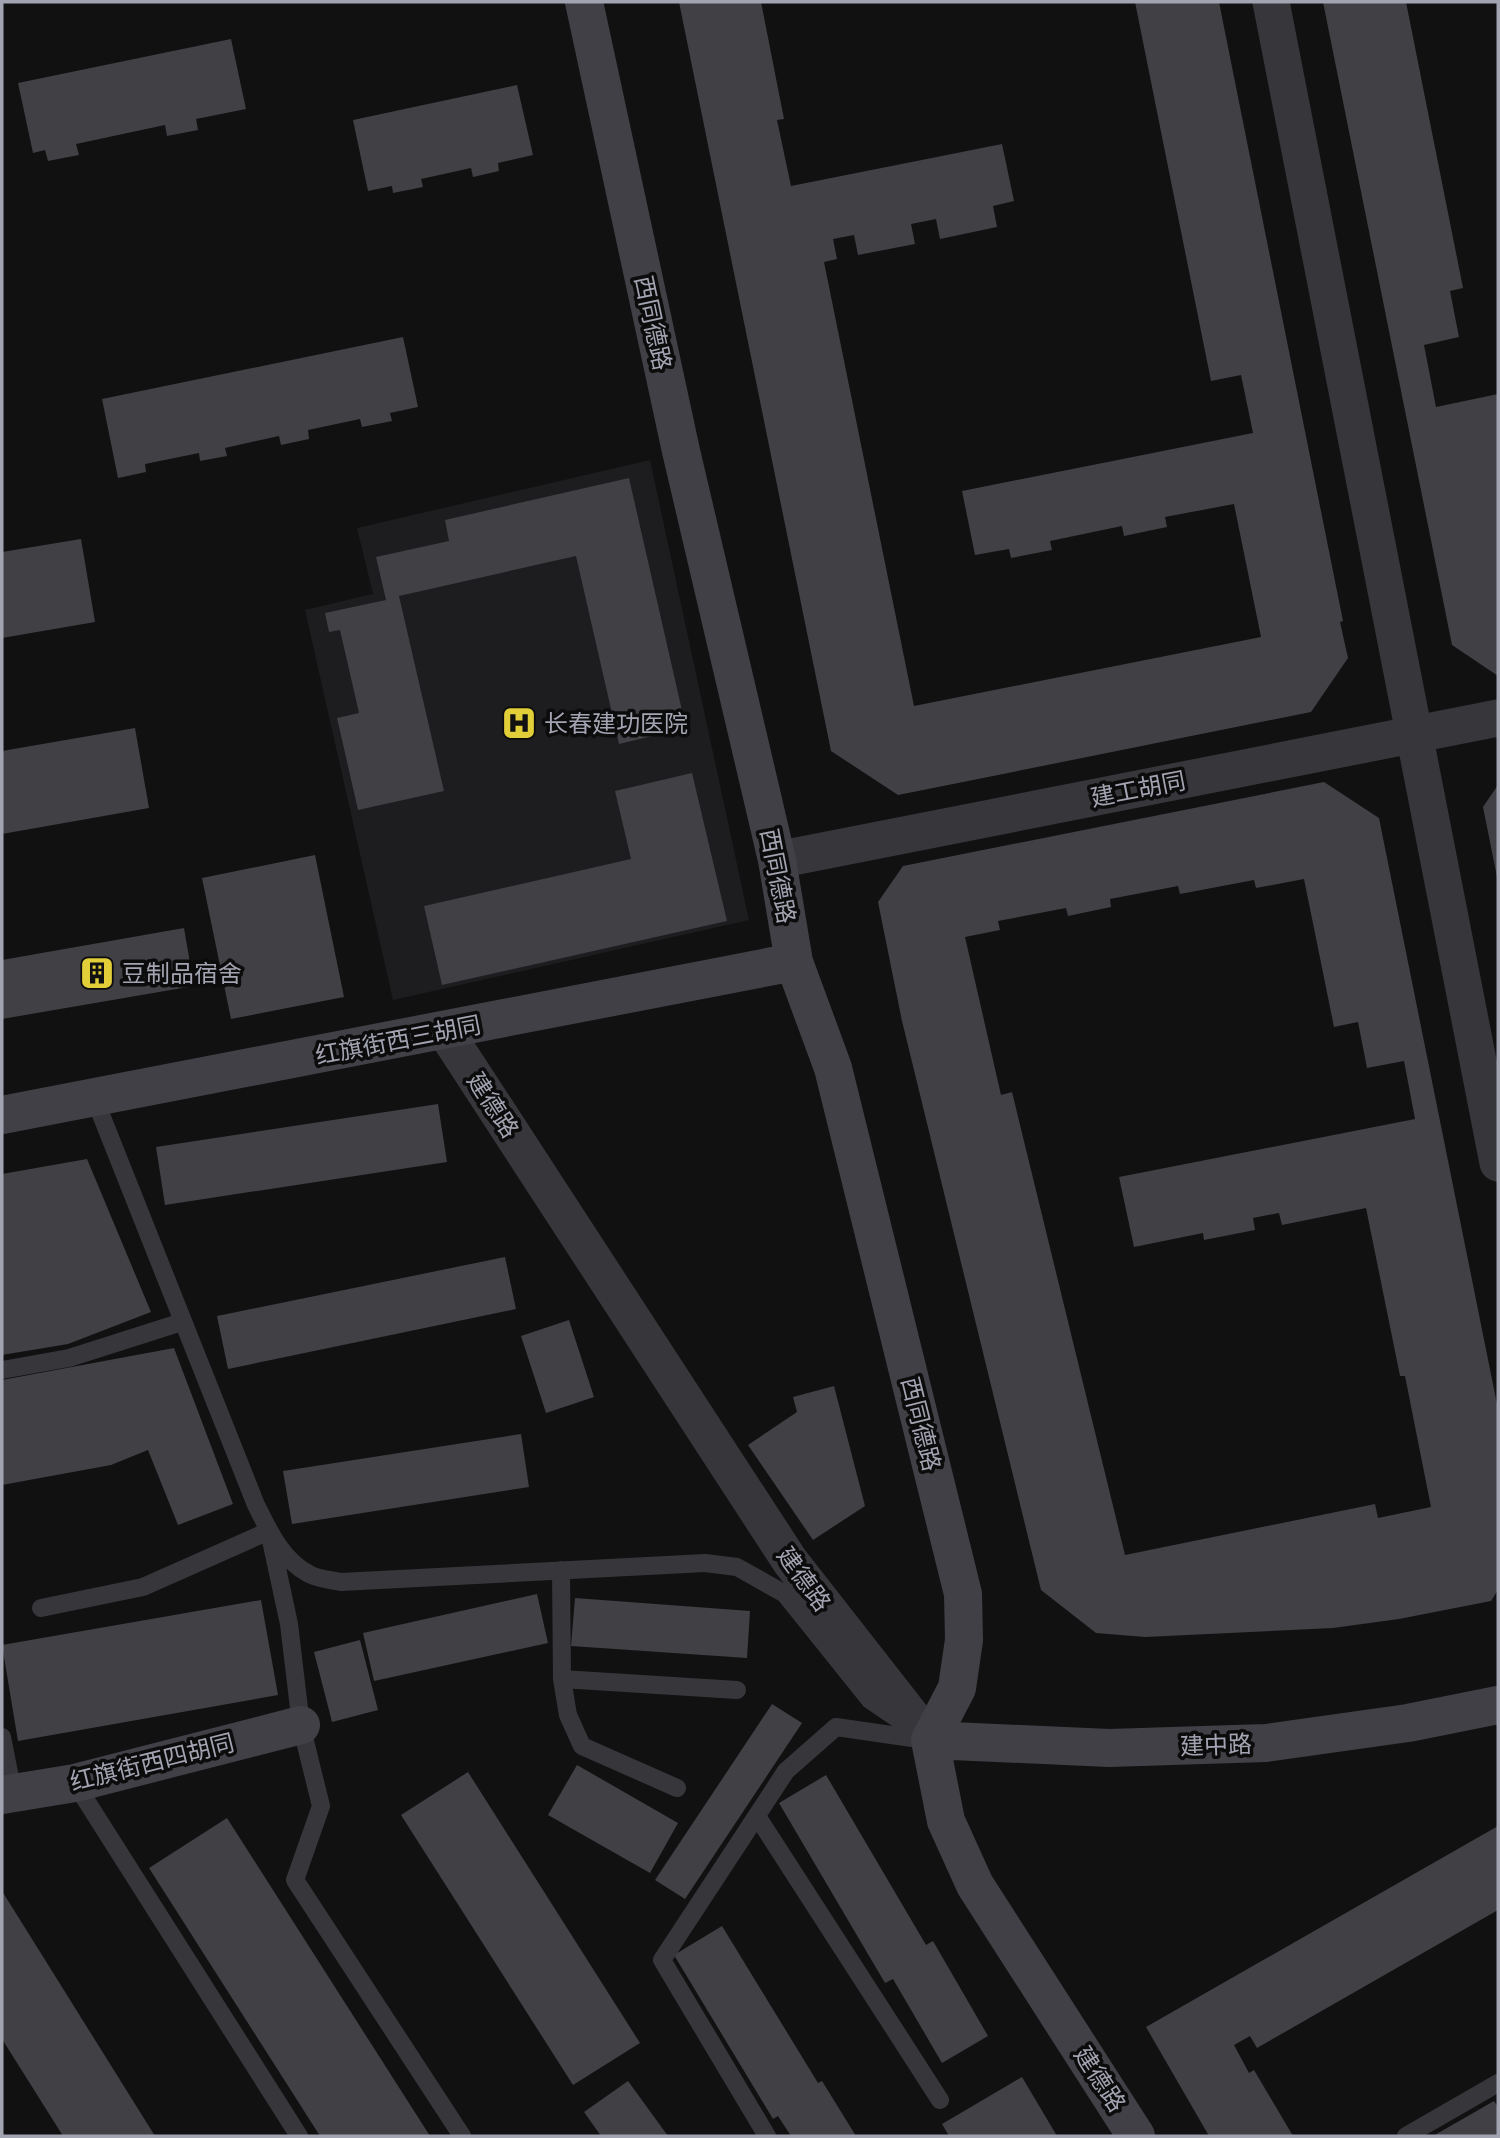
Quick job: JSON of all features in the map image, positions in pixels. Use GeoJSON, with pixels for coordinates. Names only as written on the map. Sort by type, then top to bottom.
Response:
{"type":"FeatureCollection","features":[{"type":"Feature","properties":{"kind":"street","name":"西同德路"},"geometry":{"type":"LineString","coordinates":[[584,2],[684,464],[777,860],[794,962],[833,1068],[963,1594],[964,1640],[957,1688],[930,1740]]}},
{"type":"Feature","properties":{"kind":"street"},"geometry":{"type":"LineString","coordinates":[[1271,2],[1498,1163]]}},
{"type":"Feature","properties":{"kind":"street","name":"建工胡同"},"geometry":{"type":"LineString","coordinates":[[777,860],[1498,718]]}},
{"type":"Feature","properties":{"kind":"street","name":"红旗街西三胡同"},"geometry":{"type":"LineString","coordinates":[[2,1115],[794,962]]}},
{"type":"Feature","properties":{"kind":"street","name":"建德路"},"geometry":{"type":"LineString","coordinates":[[445,1031],[790,1561],[930,1740],[946,1821],[975,1885],[1136,2136]]}},
{"type":"Feature","properties":{"kind":"street","name":"建中路"},"geometry":{"type":"LineString","coordinates":[[930,1740],[1109,1748],[1266,1743],[1408,1723],[1498,1705]]}},
{"type":"Feature","properties":{"kind":"street","name":"红旗街西四胡同"},"geometry":{"type":"LineString","coordinates":[[7,1794],[75,1783],[301,1725]]}},
{"type":"Feature","properties":{"kind":"lane"},"geometry":{"type":"LineString","coordinates":[[94,1097],[256,1505],[288,1559],[310,1575],[341,1583],[705,1563],[737,1567],[785,1594],[870,1700],[930,1740]]}},
{"type":"Feature","properties":{"kind":"lane"},"geometry":{"type":"LineString","coordinates":[[2,1370],[69,1358],[183,1322]]}},
{"type":"Feature","properties":{"kind":"lane"},"geometry":{"type":"LineString","coordinates":[[41,1608],[144,1587],[269,1531]]}},
{"type":"Feature","properties":{"kind":"lane"},"geometry":{"type":"LineString","coordinates":[[269,1531],[289,1624],[301,1725],[321,1806],[295,1880],[462,2136]]}},
{"type":"Feature","properties":{"kind":"lane"},"geometry":{"type":"LineString","coordinates":[[561,1570],[562,1679],[568,1715],[582,1746],[677,1788]]}},
{"type":"Feature","properties":{"kind":"lane"},"geometry":{"type":"LineString","coordinates":[[562,1679],[737,1690]]}},
{"type":"Feature","properties":{"kind":"lane"},"geometry":{"type":"LineString","coordinates":[[767,2136],[662,1960],[786,1771],[836,1727],[930,1740]]}},
{"type":"Feature","properties":{"kind":"lane"},"geometry":{"type":"LineString","coordinates":[[2,1737],[7,1794]]}},
{"type":"Feature","properties":{"kind":"lane"},"geometry":{"type":"LineString","coordinates":[[75,1783],[299,2136]]}},
{"type":"Feature","properties":{"kind":"lane"},"geometry":{"type":"LineString","coordinates":[[757,1816],[940,2100]]}},
{"type":"Feature","properties":{"kind":"lane"},"geometry":{"type":"LineString","coordinates":[[1406,2136],[1498,2083]]}},
{"type":"Feature","properties":{"kind":"shaded area","name":"长春建功医院"},"geometry":{"type":"Polygon","coordinates":[[[650,460],[749,920],[393,1000],[305,610],[373,594],[357,528],[650,460]]]}},
{"type":"Feature","properties":{"kind":"building"},"geometry":{"type":"Polygon","coordinates":[[[679,2],[761,2],[784,119],[777,120],[791,186],[1002,144],[1014,201],[993,206],[997,227],[940,239],[936,219],[911,224],[915,244],[858,255],[854,235],[833,239],[837,259],[824,262],[914,706],[1261,637],[1234,504],[1165,517],[1167,527],[1124,536],[1122,526],[1050,541],[1052,550],[1011,558],[1009,549],[975,555],[962,491],[1253,433],[1241,375],[1211,381],[1135,2],[1219,2],[1343,621],[1340,622],[1348,658],[1311,712],[898,795],[831,751],[679,2]]]}},
{"type":"Feature","properties":{"kind":"building"},"geometry":{"type":"Polygon","coordinates":[[[1323,2],[1406,2],[1463,288],[1450,291],[1459,337],[1424,345],[1436,407],[1498,394],[1498,676],[1452,645],[1323,2]]]}},
{"type":"Feature","properties":{"kind":"building"},"geometry":{"type":"Polygon","coordinates":[[[231,39],[246,109],[196,119],[198,130],[167,136],[165,125],[76,144],[79,155],[48,161],[45,150],[33,153],[18,83],[231,39]]]}},
{"type":"Feature","properties":{"kind":"building"},"geometry":{"type":"Polygon","coordinates":[[[517,85],[533,155],[498,163],[499,171],[473,177],[471,168],[421,179],[423,187],[393,193],[392,186],[368,191],[353,120],[517,85]]]}},
{"type":"Feature","properties":{"kind":"building"},"geometry":{"type":"Polygon","coordinates":[[[403,337],[418,407],[390,413],[392,421],[362,427],[360,419],[308,430],[309,439],[281,445],[279,436],[225,448],[227,456],[200,461],[199,453],[145,464],[146,472],[118,478],[102,399],[403,337]]]}},
{"type":"Feature","properties":{"kind":"building"},"geometry":{"type":"Polygon","coordinates":[[[629,478],[686,728],[619,744],[576,556],[399,596],[444,791],[358,810],[337,718],[359,713],[340,630],[329,632],[325,613],[386,600],[376,557],[449,541],[445,520],[629,478]]]}},
{"type":"Feature","properties":{"kind":"building"},"geometry":{"type":"Polygon","coordinates":[[[81,539],[95,622],[2,638],[2,552],[81,539]]]}},
{"type":"Feature","properties":{"kind":"building"},"geometry":{"type":"Polygon","coordinates":[[[135,728],[149,808],[2,834],[2,751],[135,728]]]}},
{"type":"Feature","properties":{"kind":"building"},"geometry":{"type":"Polygon","coordinates":[[[692,773],[727,921],[442,985],[424,906],[631,859],[615,791],[692,773]]]}},
{"type":"Feature","properties":{"kind":"building"},"geometry":{"type":"Polygon","coordinates":[[[1324,782],[1379,818],[1498,1409],[1498,1590],[1491,1601],[1399,1619],[1333,1628],[1145,1637],[1096,1633],[1041,1590],[902,1021],[878,902],[903,866],[1324,782]],[[1304,879],[1256,888],[1254,880],[1180,894],[1178,886],[1110,899],[1111,907],[1068,916],[1066,908],[998,921],[1000,930],[965,937],[1001,1095],[1012,1092],[1125,1555],[1375,1504],[1378,1518],[1431,1507],[1405,1376],[1400,1376],[1366,1208],[1282,1225],[1279,1213],[1253,1218],[1255,1230],[1204,1240],[1203,1233],[1134,1247],[1119,1177],[1415,1119],[1404,1061],[1367,1068],[1358,1022],[1334,1027],[1304,879]]]}},
{"type":"Feature","properties":{"kind":"building"},"geometry":{"type":"Polygon","coordinates":[[[1498,785],[1498,877],[1497,877],[1483,807],[1498,785]]]}},
{"type":"Feature","properties":{"kind":"building"},"geometry":{"type":"Polygon","coordinates":[[[315,855],[344,997],[231,1019],[202,878],[315,855]]]}},
{"type":"Feature","properties":{"kind":"building","name":"豆制品宿舍"},"geometry":{"type":"Polygon","coordinates":[[[184,928],[194,986],[2,1019],[2,960],[184,928]]]}},
{"type":"Feature","properties":{"kind":"building"},"geometry":{"type":"Polygon","coordinates":[[[438,1104],[447,1162],[165,1205],[156,1147],[438,1104]]]}},
{"type":"Feature","properties":{"kind":"building"},"geometry":{"type":"Polygon","coordinates":[[[87,1159],[151,1312],[68,1344],[2,1355],[2,1174],[87,1159]]]}},
{"type":"Feature","properties":{"kind":"building"},"geometry":{"type":"Polygon","coordinates":[[[505,1257],[516,1309],[228,1369],[217,1316],[505,1257]]]}},
{"type":"Feature","properties":{"kind":"building"},"geometry":{"type":"Polygon","coordinates":[[[569,1320],[594,1397],[546,1413],[521,1336],[569,1320]]]}},
{"type":"Feature","properties":{"kind":"building"},"geometry":{"type":"Polygon","coordinates":[[[174,1348],[233,1504],[178,1525],[148,1450],[111,1465],[2,1485],[2,1380],[174,1348]]]}},
{"type":"Feature","properties":{"kind":"building"},"geometry":{"type":"Polygon","coordinates":[[[834,1386],[865,1506],[813,1540],[748,1445],[797,1412],[793,1397],[834,1386]]]}},
{"type":"Feature","properties":{"kind":"building"},"geometry":{"type":"Polygon","coordinates":[[[521,1434],[529,1487],[292,1524],[283,1471],[521,1434]]]}},
{"type":"Feature","properties":{"kind":"building"},"geometry":{"type":"Polygon","coordinates":[[[537,1594],[548,1643],[374,1681],[363,1633],[537,1594]]]}},
{"type":"Feature","properties":{"kind":"building"},"geometry":{"type":"Polygon","coordinates":[[[575,1598],[750,1611],[747,1658],[571,1646],[575,1598]]]}},
{"type":"Feature","properties":{"kind":"building"},"geometry":{"type":"Polygon","coordinates":[[[261,1600],[278,1695],[18,1741],[2,1645],[261,1600]]]}},
{"type":"Feature","properties":{"kind":"building"},"geometry":{"type":"Polygon","coordinates":[[[360,1640],[378,1710],[332,1722],[314,1652],[360,1640]]]}},
{"type":"Feature","properties":{"kind":"building"},"geometry":{"type":"Polygon","coordinates":[[[772,1704],[802,1723],[685,1899],[655,1880],[772,1704]]]}},
{"type":"Feature","properties":{"kind":"building"},"geometry":{"type":"Polygon","coordinates":[[[577,1765],[678,1823],[650,1873],[548,1815],[577,1765]]]}},
{"type":"Feature","properties":{"kind":"building"},"geometry":{"type":"Polygon","coordinates":[[[468,1772],[640,2043],[573,2085],[401,1815],[468,1772]]]}},
{"type":"Feature","properties":{"kind":"building"},"geometry":{"type":"Polygon","coordinates":[[[826,1775],[926,1945],[933,1941],[988,2036],[942,2063],[893,1979],[885,1983],[779,1803],[826,1775]]]}},
{"type":"Feature","properties":{"kind":"building"},"geometry":{"type":"Polygon","coordinates":[[[227,1818],[430,2136],[320,2136],[149,1868],[227,1818]]]}},
{"type":"Feature","properties":{"kind":"building"},"geometry":{"type":"Polygon","coordinates":[[[1498,1826],[1498,1910],[1257,2048],[1250,2036],[1234,2045],[1249,2073],[1254,2070],[1293,2136],[1209,2136],[1146,2027],[1498,1826]]]}},
{"type":"Feature","properties":{"kind":"building"},"geometry":{"type":"Polygon","coordinates":[[[2,1891],[155,2136],[63,2136],[2,2039],[2,1891]]]}},
{"type":"Feature","properties":{"kind":"building"},"geometry":{"type":"Polygon","coordinates":[[[722,1926],[818,2083],[822,2081],[856,2136],[791,2136],[778,2116],[773,2119],[674,1955],[722,1926]]]}},
{"type":"Feature","properties":{"kind":"building"},"geometry":{"type":"Polygon","coordinates":[[[1022,2077],[1057,2136],[949,2136],[942,2124],[1022,2077]]]}},
{"type":"Feature","properties":{"kind":"building"},"geometry":{"type":"Polygon","coordinates":[[[628,2081],[668,2136],[601,2136],[584,2112],[628,2081]]]}},
{"type":"Feature","properties":{"kind":"building"},"geometry":{"type":"Polygon","coordinates":[[[1494,2101],[1498,2107],[1498,2136],[1433,2136],[1494,2101]]]}},
{"type":"Feature","properties":{"kind":"place","name":"长春建功医院"},"geometry":{"type":"Point","coordinates":[519,723]}},
{"type":"Feature","properties":{"kind":"place","name":"豆制品宿舍"},"geometry":{"type":"Point","coordinates":[97,973]}}]}
